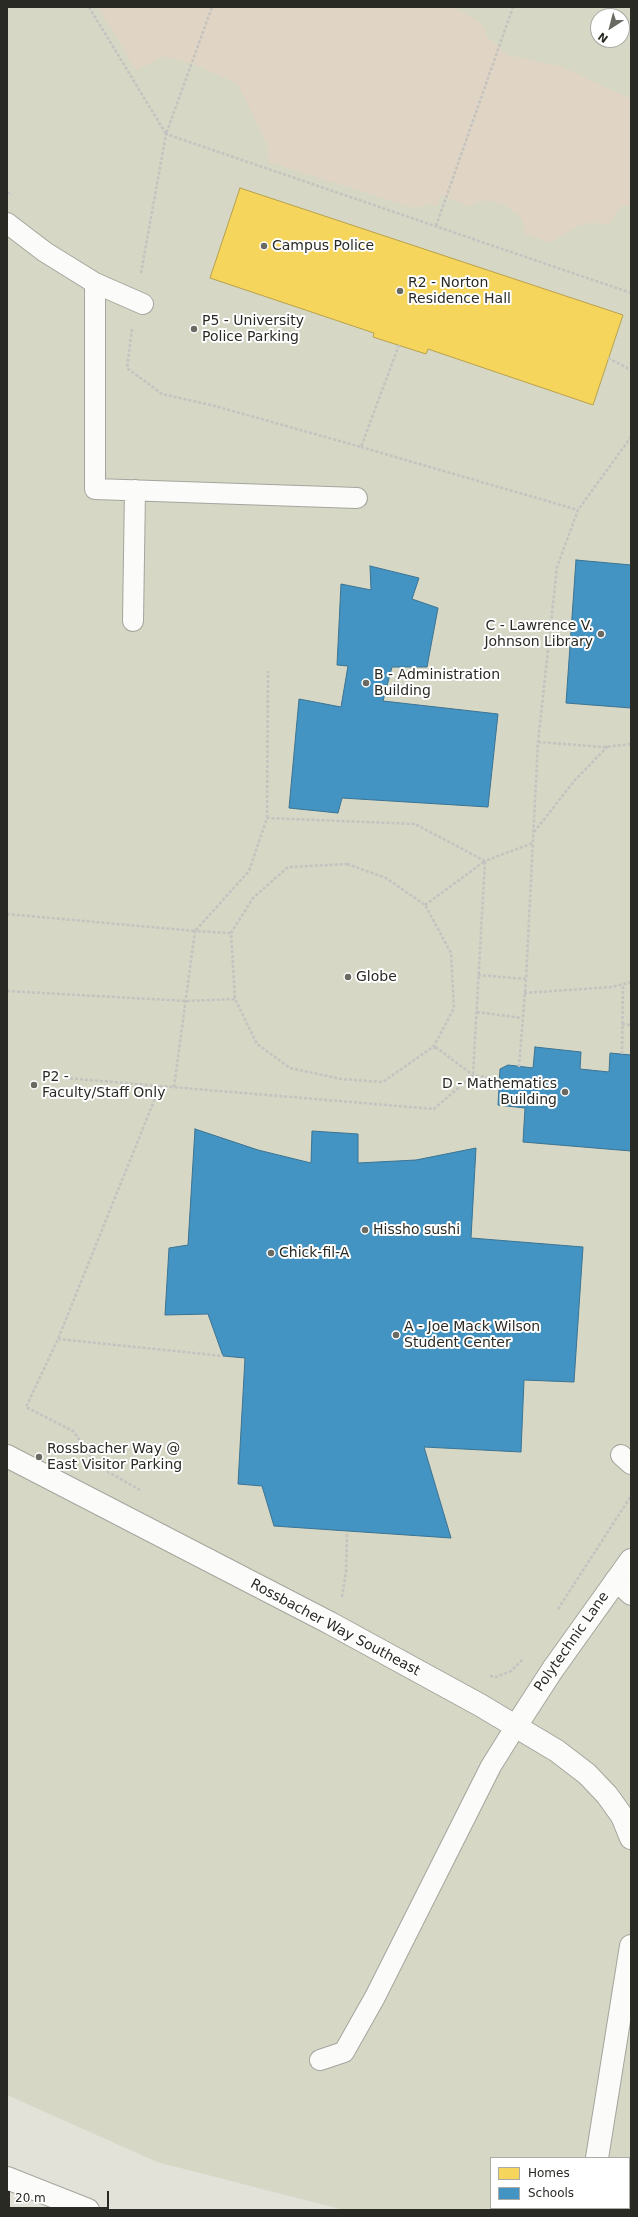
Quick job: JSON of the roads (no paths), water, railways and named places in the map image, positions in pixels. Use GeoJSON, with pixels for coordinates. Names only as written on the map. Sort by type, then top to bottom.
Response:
{"type":"FeatureCollection","features":[{"type":"Feature","properties":{"kind":"main road","name":"Rossbacher Way Southeast"},"geometry":{"type":"LineString","coordinates":[[7,1456],[330,1623],[516,1726],[575,1763],[598,1784],[622,1816],[631,1838]]}},
{"type":"Feature","properties":{"kind":"main road","name":"Polytechnic Lane"},"geometry":{"type":"LineString","coordinates":[[516,1726],[552,1669],[615,1580],[631,1560]]}},
{"type":"Feature","properties":{"kind":"main road"},"geometry":{"type":"LineString","coordinates":[[597,2157],[631,1946]]}},
{"type":"Feature","properties":{"kind":"main road"},"geometry":{"type":"LineString","coordinates":[[7,2178],[88,2210]]}},
{"type":"Feature","properties":{"kind":"lane"},"geometry":{"type":"LineString","coordinates":[[7,223],[45,252],[95,283],[143,304]]}},
{"type":"Feature","properties":{"kind":"lane"},"geometry":{"type":"LineString","coordinates":[[95,283],[95,489],[357,498]]}},
{"type":"Feature","properties":{"kind":"lane"},"geometry":{"type":"LineString","coordinates":[[133,621],[135,490]]}},
{"type":"Feature","properties":{"kind":"lane"},"geometry":{"type":"LineString","coordinates":[[615,1580],[631,1595]]}},
{"type":"Feature","properties":{"kind":"lane"},"geometry":{"type":"LineString","coordinates":[[320,2060],[344,2052],[375,1997],[491,1766],[516,1726]]}},
{"type":"Feature","properties":{"kind":"place","name":"Campus Police"},"geometry":{"type":"Point","coordinates":[264,246]}},
{"type":"Feature","properties":{"kind":"place","name":"R2 - Norton Residence Hall"},"geometry":{"type":"Point","coordinates":[400,291]}},
{"type":"Feature","properties":{"kind":"place","name":"P5 - University Police Parking"},"geometry":{"type":"Point","coordinates":[194,329]}},
{"type":"Feature","properties":{"kind":"place","name":"C - Lawrence V. Johnson Library"},"geometry":{"type":"Point","coordinates":[601,634]}},
{"type":"Feature","properties":{"kind":"place","name":"B - Administration Building"},"geometry":{"type":"Point","coordinates":[366,683]}},
{"type":"Feature","properties":{"kind":"place","name":"Globe"},"geometry":{"type":"Point","coordinates":[348,977]}},
{"type":"Feature","properties":{"kind":"place","name":"P2 - Faculty/Staff Only"},"geometry":{"type":"Point","coordinates":[34,1085]}},
{"type":"Feature","properties":{"kind":"place","name":"D - Mathematics Building"},"geometry":{"type":"Point","coordinates":[565,1092]}},
{"type":"Feature","properties":{"kind":"place","name":"Hissho sushi"},"geometry":{"type":"Point","coordinates":[365,1230]}},
{"type":"Feature","properties":{"kind":"place","name":"Chick-fil-A"},"geometry":{"type":"Point","coordinates":[271,1253]}},
{"type":"Feature","properties":{"kind":"place","name":"A - Joe Mack Wilson Student Center"},"geometry":{"type":"Point","coordinates":[396,1335]}},
{"type":"Feature","properties":{"kind":"place","name":"Rossbacher Way @ East Visitor Parking"},"geometry":{"type":"Point","coordinates":[39,1457]}}]}
